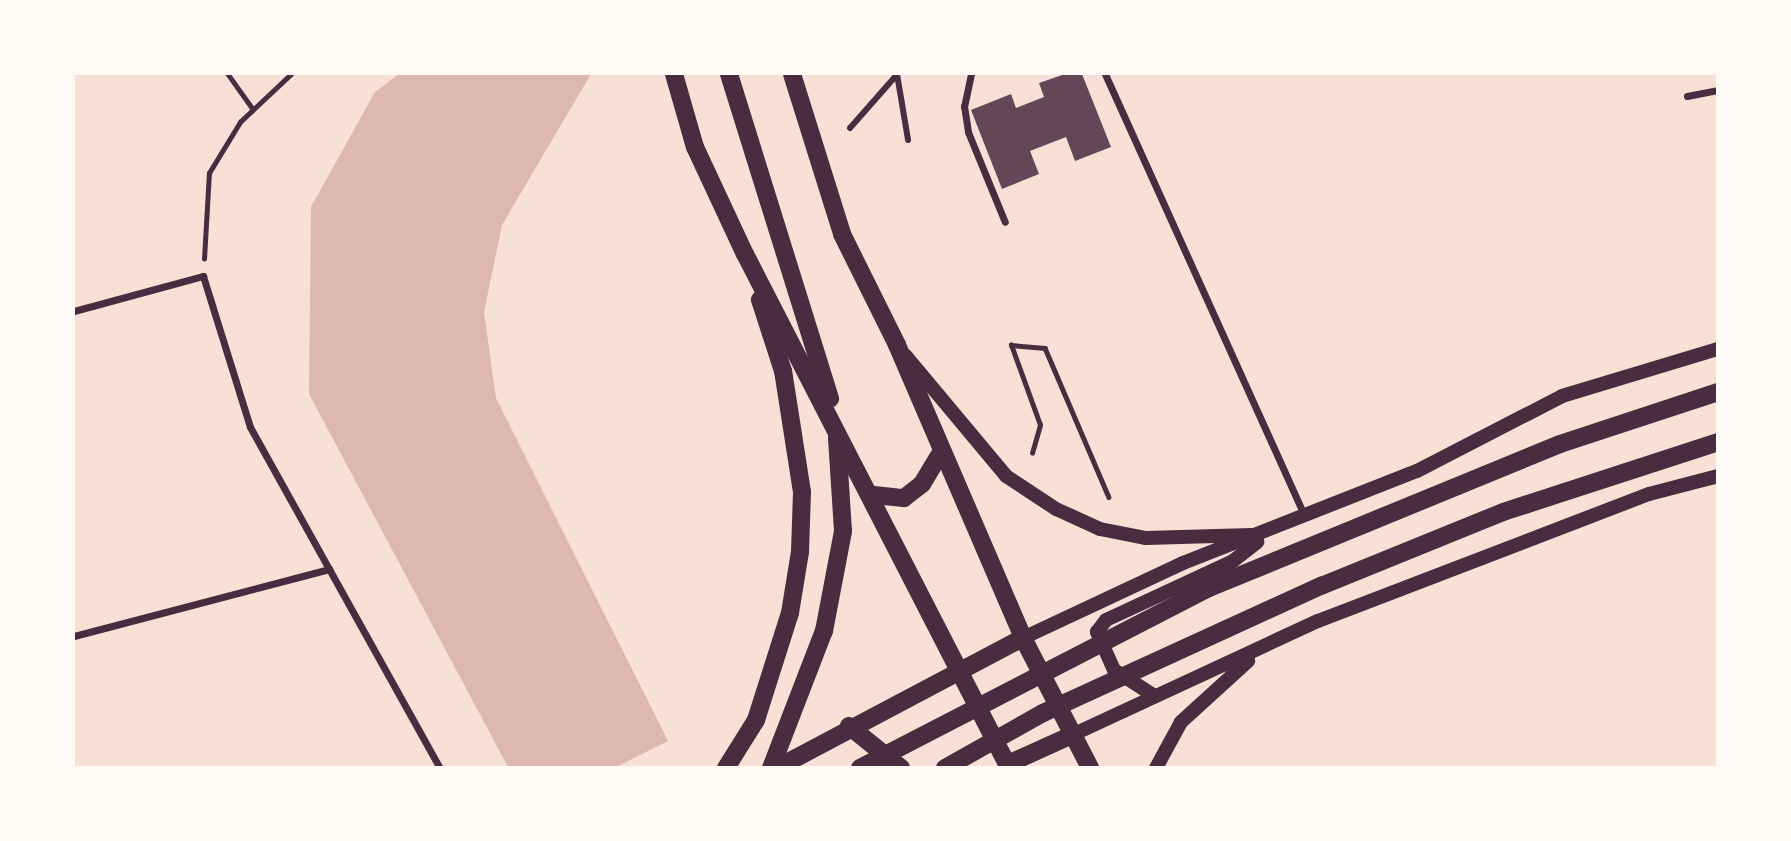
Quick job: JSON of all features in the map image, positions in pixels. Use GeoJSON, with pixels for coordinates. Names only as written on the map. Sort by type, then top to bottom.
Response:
{"type":"FeatureCollection","features":[{"type":"Feature","properties":{"kind":"main road"},"geometry":{"type":"LineString","coordinates":[[674,74],[695,146],[745,254],[874,495],[958,670],[1008,766],[1153,695],[1262,649],[1318,621],[1637,499],[1717,476]]}},
{"type":"Feature","properties":{"kind":"main road"},"geometry":{"type":"LineString","coordinates":[[729,74],[811,324],[841,462],[843,531],[824,631],[771,768]]}},
{"type":"Feature","properties":{"kind":"main road"},"geometry":{"type":"LineString","coordinates":[[792,74],[823,190],[897,345],[939,456],[1023,638],[1090,768]]}},
{"type":"Feature","properties":{"kind":"main road"},"geometry":{"type":"LineString","coordinates":[[726,768],[756,720],[775,664],[790,613],[801,528],[802,492],[783,371],[745,254]]}},
{"type":"Feature","properties":{"kind":"main road"},"geometry":{"type":"LineString","coordinates":[[897,345],[1006,476],[1056,509],[1100,529],[1146,538],[1267,535]]}},
{"type":"Feature","properties":{"kind":"main road"},"geometry":{"type":"LineString","coordinates":[[777,768],[849,726],[958,670],[1184,563],[1307,520],[1562,396],[1717,349]]}},
{"type":"Feature","properties":{"kind":"main road"},"geometry":{"type":"LineString","coordinates":[[860,768],[1209,588],[1560,444],[1717,392]]}},
{"type":"Feature","properties":{"kind":"main road"},"geometry":{"type":"LineString","coordinates":[[945,768],[1043,713],[1454,530],[1717,442]]}},
{"type":"Feature","properties":{"kind":"main road"},"geometry":{"type":"LineString","coordinates":[[874,495],[904,498],[922,484],[939,456]]}},
{"type":"Feature","properties":{"kind":"main road"},"geometry":{"type":"LineString","coordinates":[[1153,695],[1114,670],[1097,632],[1130,607],[1233,561],[1267,535]]}},
{"type":"Feature","properties":{"kind":"main road"},"geometry":{"type":"LineString","coordinates":[[1156,768],[1181,722],[1262,649]]}},
{"type":"Feature","properties":{"kind":"main road"},"geometry":{"type":"LineString","coordinates":[[849,726],[901,768]]}},
{"type":"Feature","properties":{"kind":"street"},"geometry":{"type":"LineString","coordinates":[[971,74],[964,97],[968,132],[1005,222]]}},
{"type":"Feature","properties":{"kind":"street"},"geometry":{"type":"LineString","coordinates":[[1105,74],[1307,520]]}},
{"type":"Feature","properties":{"kind":"street"},"geometry":{"type":"LineString","coordinates":[[850,128],[895,76]]}},
{"type":"Feature","properties":{"kind":"street"},"geometry":{"type":"LineString","coordinates":[[895,76],[908,140]]}},
{"type":"Feature","properties":{"kind":"street"},"geometry":{"type":"LineString","coordinates":[[1687,96],[1717,90]]}},
{"type":"Feature","properties":{"kind":"street"},"geometry":{"type":"LineString","coordinates":[[74,312],[203,276],[250,427],[440,768]]}},
{"type":"Feature","properties":{"kind":"street"},"geometry":{"type":"LineString","coordinates":[[74,636],[330,569]]}},
{"type":"Feature","properties":{"kind":"path"},"geometry":{"type":"LineString","coordinates":[[229,74],[253,109]]}},
{"type":"Feature","properties":{"kind":"path"},"geometry":{"type":"LineString","coordinates":[[203,276],[209,173],[253,109],[291,74]]}},
{"type":"Feature","properties":{"kind":"path"},"geometry":{"type":"LineString","coordinates":[[1032,453],[1040,425],[1011,345],[1045,348],[1109,497]]}},
{"type":"Feature","properties":{"kind":"shaded area"},"geometry":{"type":"Polygon","coordinates":[[[399,74],[591,74],[502,225],[484,312],[496,398],[668,741],[616,767],[508,767],[309,394],[311,207],[375,92],[399,74]]]}},
{"type":"Feature","properties":{"kind":"building"},"geometry":{"type":"Polygon","coordinates":[[[1065,74],[1082,74],[1111,147],[1075,161],[1066,137],[1030,151],[1039,174],[1002,189],[971,110],[1011,94],[1016,108],[1044,97],[1039,83],[1065,74]]]}}]}
